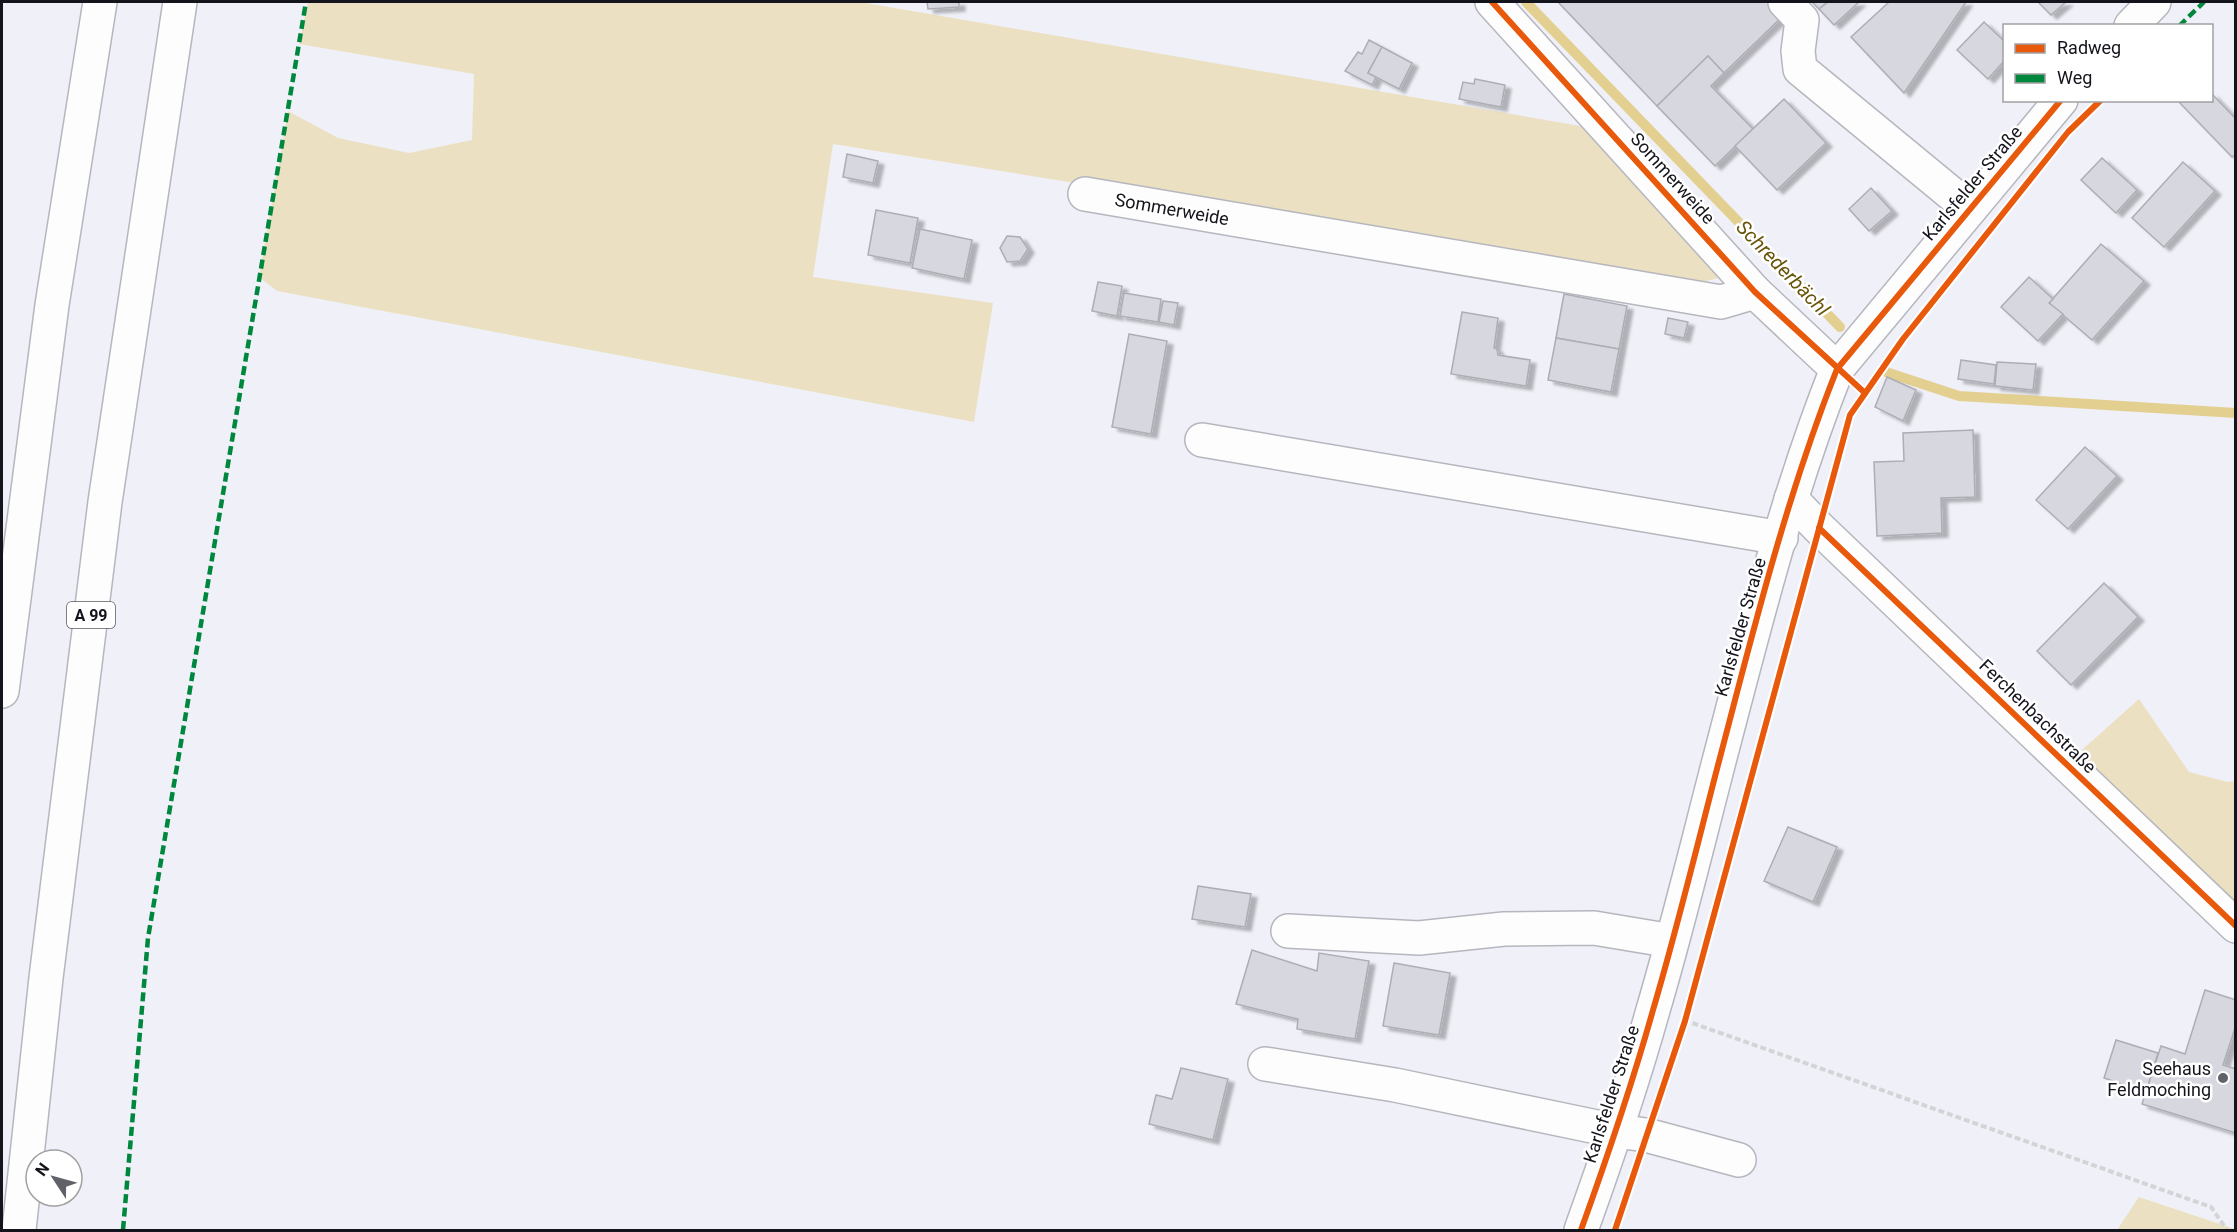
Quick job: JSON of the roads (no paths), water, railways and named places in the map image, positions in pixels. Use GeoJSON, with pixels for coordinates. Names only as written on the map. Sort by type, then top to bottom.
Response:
{"type":"FeatureCollection","features":[{"type":"Feature","properties":{"kind":"main road"},"geometry":{"type":"LineString","coordinates":[[2,692],[52,305],[100,2]]}},
{"type":"Feature","properties":{"kind":"main road","name":"A 99"},"geometry":{"type":"LineString","coordinates":[[19,1230],[46,978],[105,502],[180,2]]}},
{"type":"Feature","properties":{"kind":"main road","name":"Sommerweide"},"geometry":{"type":"LineString","coordinates":[[1492,2],[1755,292],[1837,369]]}},
{"type":"Feature","properties":{"kind":"main road"},"geometry":{"type":"LineString","coordinates":[[1785,2],[1802,20],[1798,51],[1800,69],[1970,210]]}},
{"type":"Feature","properties":{"kind":"main road"},"geometry":{"type":"LineString","coordinates":[[2134,24],[2154,2]]}},
{"type":"Feature","properties":{"kind":"main road","name":"Karlsfelder Straße"},"geometry":{"type":"LineString","coordinates":[[1581,1230],[1616,1131],[1653,1010],[1759,609],[1791,499],[1837,369],[2059,102]]}},
{"type":"Feature","properties":{"kind":"main road","name":"Sommerweide"},"geometry":{"type":"LineString","coordinates":[[1085,194],[1721,302],[1755,292]]}},
{"type":"Feature","properties":{"kind":"main road"},"geometry":{"type":"LineString","coordinates":[[1202,440],[1781,538]]}},
{"type":"Feature","properties":{"kind":"main road","name":"Ferchenbachstraße"},"geometry":{"type":"LineString","coordinates":[[1791,499],[2235,926]]}},
{"type":"Feature","properties":{"kind":"main road"},"geometry":{"type":"LineString","coordinates":[[1288,931],[1419,938],[1504,929],[1594,928],[1672,941]]}},
{"type":"Feature","properties":{"kind":"main road"},"geometry":{"type":"LineString","coordinates":[[1265,1064],[1395,1085],[1616,1131],[1646,1135],[1739,1160]]}},
{"type":"Feature","properties":{"kind":"waterway","name":"Schrederbächl"},"geometry":{"type":"LineString","coordinates":[[1526,2],[1840,327]]}},
{"type":"Feature","properties":{"kind":"waterway","name":"Schrederbächl"},"geometry":{"type":"LineString","coordinates":[[1886,372],[1959,396],[2236,413]]}},
{"type":"Feature","properties":{"kind":"place","name":"Seehaus Feldmoching"},"geometry":{"type":"Point","coordinates":[2223,1078]}}]}
